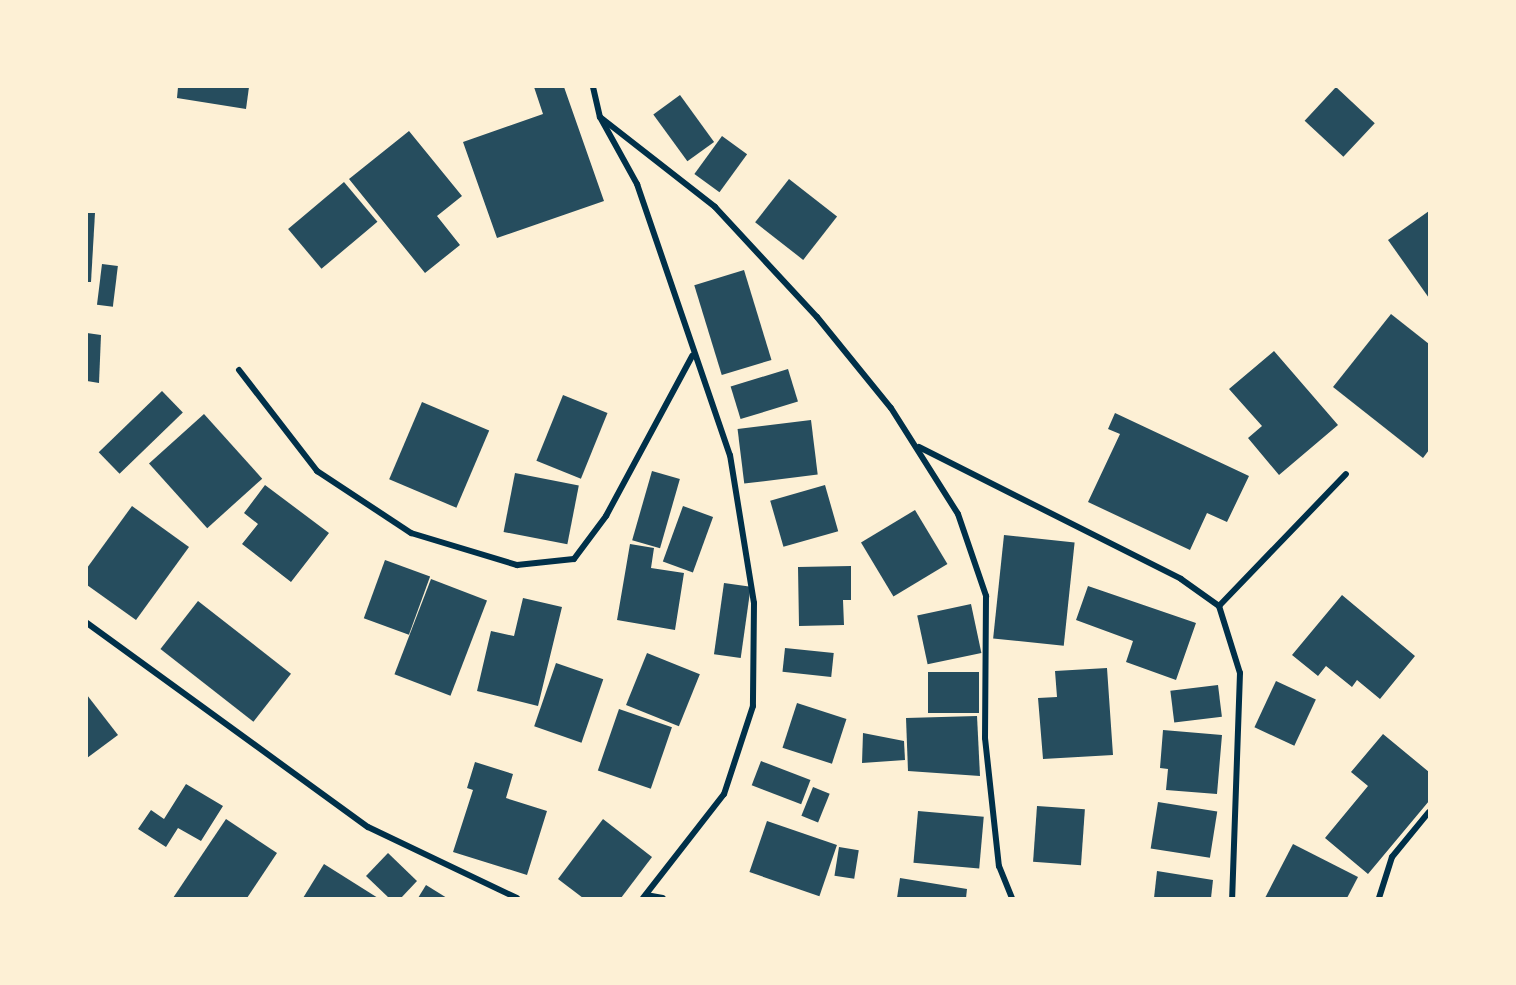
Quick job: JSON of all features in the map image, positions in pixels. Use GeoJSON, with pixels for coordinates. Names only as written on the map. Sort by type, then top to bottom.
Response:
{"type":"FeatureCollection","features":[{"type":"Feature","properties":{"kind":"street"},"geometry":{"type":"LineString","coordinates":[[593,87],[600,117],[637,184],[692,356],[730,455],[754,603],[753,706],[724,794],[645,896]]}},
{"type":"Feature","properties":{"kind":"street"},"geometry":{"type":"LineString","coordinates":[[600,117],[715,207],[817,317],[918,447],[958,514],[986,596],[985,738],[999,866],[1012,898]]}},
{"type":"Feature","properties":{"kind":"street"},"geometry":{"type":"LineString","coordinates":[[239,370],[317,471],[411,533],[517,564],[574,559],[606,516],[692,356]]}},
{"type":"Feature","properties":{"kind":"street"},"geometry":{"type":"LineString","coordinates":[[918,447],[1181,579],[1219,606],[1240,673],[1232,898]]}},
{"type":"Feature","properties":{"kind":"street"},"geometry":{"type":"LineString","coordinates":[[1219,606],[1346,474]]}},
{"type":"Feature","properties":{"kind":"street"},"geometry":{"type":"LineString","coordinates":[[87,623],[368,827],[517,898]]}},
{"type":"Feature","properties":{"kind":"street"},"geometry":{"type":"LineString","coordinates":[[1379,898],[1392,857],[1429,812]]}},
{"type":"Feature","properties":{"kind":"street"},"geometry":{"type":"LineString","coordinates":[[645,896],[663,898]]}},
{"type":"Feature","properties":{"kind":"building"},"geometry":{"type":"Polygon","coordinates":[[[178,87],[249,87],[246,109],[177,98],[178,87]]]}},
{"type":"Feature","properties":{"kind":"building"},"geometry":{"type":"Polygon","coordinates":[[[534,87],[564,87],[604,201],[497,238],[463,142],[543,114],[534,87]]]}},
{"type":"Feature","properties":{"kind":"building"},"geometry":{"type":"Polygon","coordinates":[[[1336,87],[1375,123],[1343,157],[1305,121],[1336,87]]]}},
{"type":"Feature","properties":{"kind":"building"},"geometry":{"type":"Polygon","coordinates":[[[680,95],[714,142],[687,161],[653,114],[680,95]]]}},
{"type":"Feature","properties":{"kind":"building"},"geometry":{"type":"Polygon","coordinates":[[[409,131],[462,196],[437,216],[460,245],[425,273],[349,179],[409,131]]]}},
{"type":"Feature","properties":{"kind":"building"},"geometry":{"type":"Polygon","coordinates":[[[722,136],[747,154],[719,192],[694,174],[722,136]]]}},
{"type":"Feature","properties":{"kind":"building"},"geometry":{"type":"Polygon","coordinates":[[[789,179],[837,217],[803,260],[755,222],[789,179]]]}},
{"type":"Feature","properties":{"kind":"building"},"geometry":{"type":"Polygon","coordinates":[[[344,182],[377,222],[322,269],[288,229],[344,182]]]}},
{"type":"Feature","properties":{"kind":"building"},"geometry":{"type":"Polygon","coordinates":[[[1429,211],[1429,298],[1388,240],[1429,211]]]}},
{"type":"Feature","properties":{"kind":"building"},"geometry":{"type":"Polygon","coordinates":[[[87,213],[95,213],[91,282],[87,282],[87,213]]]}},
{"type":"Feature","properties":{"kind":"building"},"geometry":{"type":"Polygon","coordinates":[[[102,264],[118,266],[113,307],[97,305],[102,264]]]}},
{"type":"Feature","properties":{"kind":"building"},"geometry":{"type":"Polygon","coordinates":[[[744,270],[771,360],[722,375],[694,285],[744,270]]]}},
{"type":"Feature","properties":{"kind":"building"},"geometry":{"type":"Polygon","coordinates":[[[1391,314],[1429,344],[1429,450],[1423,458],[1333,387],[1391,314]]]}},
{"type":"Feature","properties":{"kind":"building"},"geometry":{"type":"Polygon","coordinates":[[[87,333],[101,335],[99,383],[87,381],[87,333]]]}},
{"type":"Feature","properties":{"kind":"building"},"geometry":{"type":"Polygon","coordinates":[[[1274,351],[1338,425],[1279,475],[1248,438],[1262,426],[1229,389],[1274,351]]]}},
{"type":"Feature","properties":{"kind":"building"},"geometry":{"type":"Polygon","coordinates":[[[788,369],[798,402],[741,419],[731,387],[788,369]]]}},
{"type":"Feature","properties":{"kind":"building"},"geometry":{"type":"Polygon","coordinates":[[[162,391],[183,413],[120,474],[99,452],[162,391]]]}},
{"type":"Feature","properties":{"kind":"building"},"geometry":{"type":"Polygon","coordinates":[[[563,395],[608,413],[581,479],[536,461],[563,395]]]}},
{"type":"Feature","properties":{"kind":"building"},"geometry":{"type":"Polygon","coordinates":[[[422,402],[489,431],[456,508],[389,479],[422,402]]]}},
{"type":"Feature","properties":{"kind":"building"},"geometry":{"type":"Polygon","coordinates":[[[1115,413],[1249,476],[1227,522],[1207,513],[1190,550],[1088,502],[1120,434],[1108,429],[1115,413]]]}},
{"type":"Feature","properties":{"kind":"building"},"geometry":{"type":"Polygon","coordinates":[[[204,414],[262,479],[207,528],[149,464],[204,414]]]}},
{"type":"Feature","properties":{"kind":"building"},"geometry":{"type":"Polygon","coordinates":[[[811,420],[818,475],[744,484],[738,429],[811,420]]]}},
{"type":"Feature","properties":{"kind":"building"},"geometry":{"type":"Polygon","coordinates":[[[652,471],[680,479],[660,548],[632,540],[652,471]]]}},
{"type":"Feature","properties":{"kind":"building"},"geometry":{"type":"Polygon","coordinates":[[[515,473],[579,485],[567,544],[504,532],[515,473]]]}},
{"type":"Feature","properties":{"kind":"building"},"geometry":{"type":"Polygon","coordinates":[[[265,485],[329,533],[291,582],[242,544],[258,524],[244,513],[265,485]]]}},
{"type":"Feature","properties":{"kind":"building"},"geometry":{"type":"Polygon","coordinates":[[[825,485],[838,531],[783,547],[770,501],[825,485]]]}},
{"type":"Feature","properties":{"kind":"building"},"geometry":{"type":"Polygon","coordinates":[[[132,506],[189,547],[136,620],[87,585],[87,568],[132,506]]]}},
{"type":"Feature","properties":{"kind":"building"},"geometry":{"type":"Polygon","coordinates":[[[683,506],[713,517],[693,572],[663,561],[683,506]]]}},
{"type":"Feature","properties":{"kind":"building"},"geometry":{"type":"Polygon","coordinates":[[[915,510],[947,564],[893,596],[861,542],[915,510]]]}},
{"type":"Feature","properties":{"kind":"building"},"geometry":{"type":"Polygon","coordinates":[[[1004,535],[1075,542],[1064,646],[993,638],[1004,535]]]}},
{"type":"Feature","properties":{"kind":"building"},"geometry":{"type":"Polygon","coordinates":[[[630,544],[654,548],[651,568],[684,573],[675,630],[617,620],[630,544]]]}},
{"type":"Feature","properties":{"kind":"building"},"geometry":{"type":"Polygon","coordinates":[[[385,560],[430,576],[409,635],[364,618],[385,560]]]}},
{"type":"Feature","properties":{"kind":"building"},"geometry":{"type":"Polygon","coordinates":[[[851,566],[851,600],[843,600],[844,625],[799,626],[798,567],[851,566]]]}},
{"type":"Feature","properties":{"kind":"building"},"geometry":{"type":"Polygon","coordinates":[[[431,579],[487,601],[450,696],[394,674],[431,579]]]}},
{"type":"Feature","properties":{"kind":"building"},"geometry":{"type":"Polygon","coordinates":[[[724,583],[751,587],[741,658],[714,654],[724,583]]]}},
{"type":"Feature","properties":{"kind":"building"},"geometry":{"type":"Polygon","coordinates":[[[1088,586],[1196,623],[1176,680],[1126,662],[1133,641],[1076,620],[1088,586]]]}},
{"type":"Feature","properties":{"kind":"building"},"geometry":{"type":"Polygon","coordinates":[[[1342,595],[1415,656],[1380,699],[1357,680],[1352,687],[1326,666],[1318,676],[1292,655],[1342,595]]]}},
{"type":"Feature","properties":{"kind":"building"},"geometry":{"type":"Polygon","coordinates":[[[523,598],[562,607],[538,706],[477,691],[491,631],[514,636],[523,598]]]}},
{"type":"Feature","properties":{"kind":"building"},"geometry":{"type":"Polygon","coordinates":[[[198,601],[291,674],[253,722],[160,649],[198,601]]]}},
{"type":"Feature","properties":{"kind":"building"},"geometry":{"type":"Polygon","coordinates":[[[971,604],[981,653],[928,664],[917,615],[971,604]]]}},
{"type":"Feature","properties":{"kind":"building"},"geometry":{"type":"Polygon","coordinates":[[[785,648],[834,653],[831,677],[782,672],[785,648]]]}},
{"type":"Feature","properties":{"kind":"building"},"geometry":{"type":"Polygon","coordinates":[[[647,653],[700,674],[679,726],[626,705],[647,653]]]}},
{"type":"Feature","properties":{"kind":"building"},"geometry":{"type":"Polygon","coordinates":[[[556,663],[603,679],[581,743],[534,726],[556,663]]]}},
{"type":"Feature","properties":{"kind":"building"},"geometry":{"type":"Polygon","coordinates":[[[1107,668],[1113,755],[1043,759],[1038,698],[1057,697],[1055,671],[1107,668]]]}},
{"type":"Feature","properties":{"kind":"building"},"geometry":{"type":"Polygon","coordinates":[[[928,672],[979,672],[979,713],[928,713],[928,672]]]}},
{"type":"Feature","properties":{"kind":"building"},"geometry":{"type":"Polygon","coordinates":[[[1276,681],[1316,700],[1294,746],[1254,727],[1276,681]]]}},
{"type":"Feature","properties":{"kind":"building"},"geometry":{"type":"Polygon","coordinates":[[[1218,685],[1222,717],[1174,723],[1170,691],[1218,685]]]}},
{"type":"Feature","properties":{"kind":"building"},"geometry":{"type":"Polygon","coordinates":[[[87,695],[118,735],[87,758],[87,695]]]}},
{"type":"Feature","properties":{"kind":"building"},"geometry":{"type":"Polygon","coordinates":[[[797,703],[846,719],[832,764],[782,748],[797,703]]]}},
{"type":"Feature","properties":{"kind":"building"},"geometry":{"type":"Polygon","coordinates":[[[619,709],[672,727],[651,789],[598,770],[619,709]]]}},
{"type":"Feature","properties":{"kind":"building"},"geometry":{"type":"Polygon","coordinates":[[[977,716],[980,776],[908,771],[906,718],[977,716]]]}},
{"type":"Feature","properties":{"kind":"building"},"geometry":{"type":"Polygon","coordinates":[[[1163,730],[1222,735],[1217,794],[1166,790],[1168,769],[1160,768],[1163,730]]]}},
{"type":"Feature","properties":{"kind":"building"},"geometry":{"type":"Polygon","coordinates":[[[863,733],[904,741],[905,760],[862,763],[863,733]]]}},
{"type":"Feature","properties":{"kind":"building"},"geometry":{"type":"Polygon","coordinates":[[[1383,734],[1429,772],[1429,801],[1368,874],[1325,838],[1368,786],[1351,772],[1383,734]]]}},
{"type":"Feature","properties":{"kind":"building"},"geometry":{"type":"Polygon","coordinates":[[[761,761],[810,780],[801,804],[752,785],[761,761]]]}},
{"type":"Feature","properties":{"kind":"building"},"geometry":{"type":"Polygon","coordinates":[[[475,762],[513,774],[506,798],[547,811],[527,875],[453,852],[473,790],[467,788],[475,762]]]}},
{"type":"Feature","properties":{"kind":"building"},"geometry":{"type":"Polygon","coordinates":[[[186,784],[223,806],[201,841],[178,828],[166,847],[138,829],[151,810],[164,819],[186,784]]]}},
{"type":"Feature","properties":{"kind":"building"},"geometry":{"type":"Polygon","coordinates":[[[813,787],[830,794],[818,822],[801,816],[813,787]]]}},
{"type":"Feature","properties":{"kind":"building"},"geometry":{"type":"Polygon","coordinates":[[[1158,802],[1217,811],[1210,858],[1151,848],[1158,802]]]}},
{"type":"Feature","properties":{"kind":"building"},"geometry":{"type":"Polygon","coordinates":[[[1037,806],[1085,809],[1081,865],[1033,862],[1037,806]]]}},
{"type":"Feature","properties":{"kind":"building"},"geometry":{"type":"Polygon","coordinates":[[[918,811],[984,817],[979,869],[913,863],[918,811]]]}},
{"type":"Feature","properties":{"kind":"building"},"geometry":{"type":"Polygon","coordinates":[[[226,819],[277,853],[247,898],[173,898],[226,819]]]}},
{"type":"Feature","properties":{"kind":"building"},"geometry":{"type":"Polygon","coordinates":[[[603,819],[652,857],[621,898],[583,898],[558,879],[603,819]]]}},
{"type":"Feature","properties":{"kind":"building"},"geometry":{"type":"Polygon","coordinates":[[[767,821],[837,845],[819,896],[749,872],[767,821]]]}},
{"type":"Feature","properties":{"kind":"building"},"geometry":{"type":"Polygon","coordinates":[[[1293,844],[1358,877],[1347,898],[1265,898],[1293,844]]]}},
{"type":"Feature","properties":{"kind":"building"},"geometry":{"type":"Polygon","coordinates":[[[839,847],[859,850],[854,879],[834,876],[839,847]]]}},
{"type":"Feature","properties":{"kind":"building"},"geometry":{"type":"Polygon","coordinates":[[[388,853],[417,881],[401,898],[389,898],[366,876],[388,853]]]}},
{"type":"Feature","properties":{"kind":"building"},"geometry":{"type":"Polygon","coordinates":[[[324,864],[378,898],[303,898],[324,864]]]}},
{"type":"Feature","properties":{"kind":"building"},"geometry":{"type":"Polygon","coordinates":[[[1157,871],[1213,880],[1211,898],[1154,898],[1157,871]]]}},
{"type":"Feature","properties":{"kind":"building"},"geometry":{"type":"Polygon","coordinates":[[[900,878],[967,889],[966,898],[897,898],[900,878]]]}},
{"type":"Feature","properties":{"kind":"building"},"geometry":{"type":"Polygon","coordinates":[[[426,885],[447,898],[418,898],[426,885]]]}}]}
